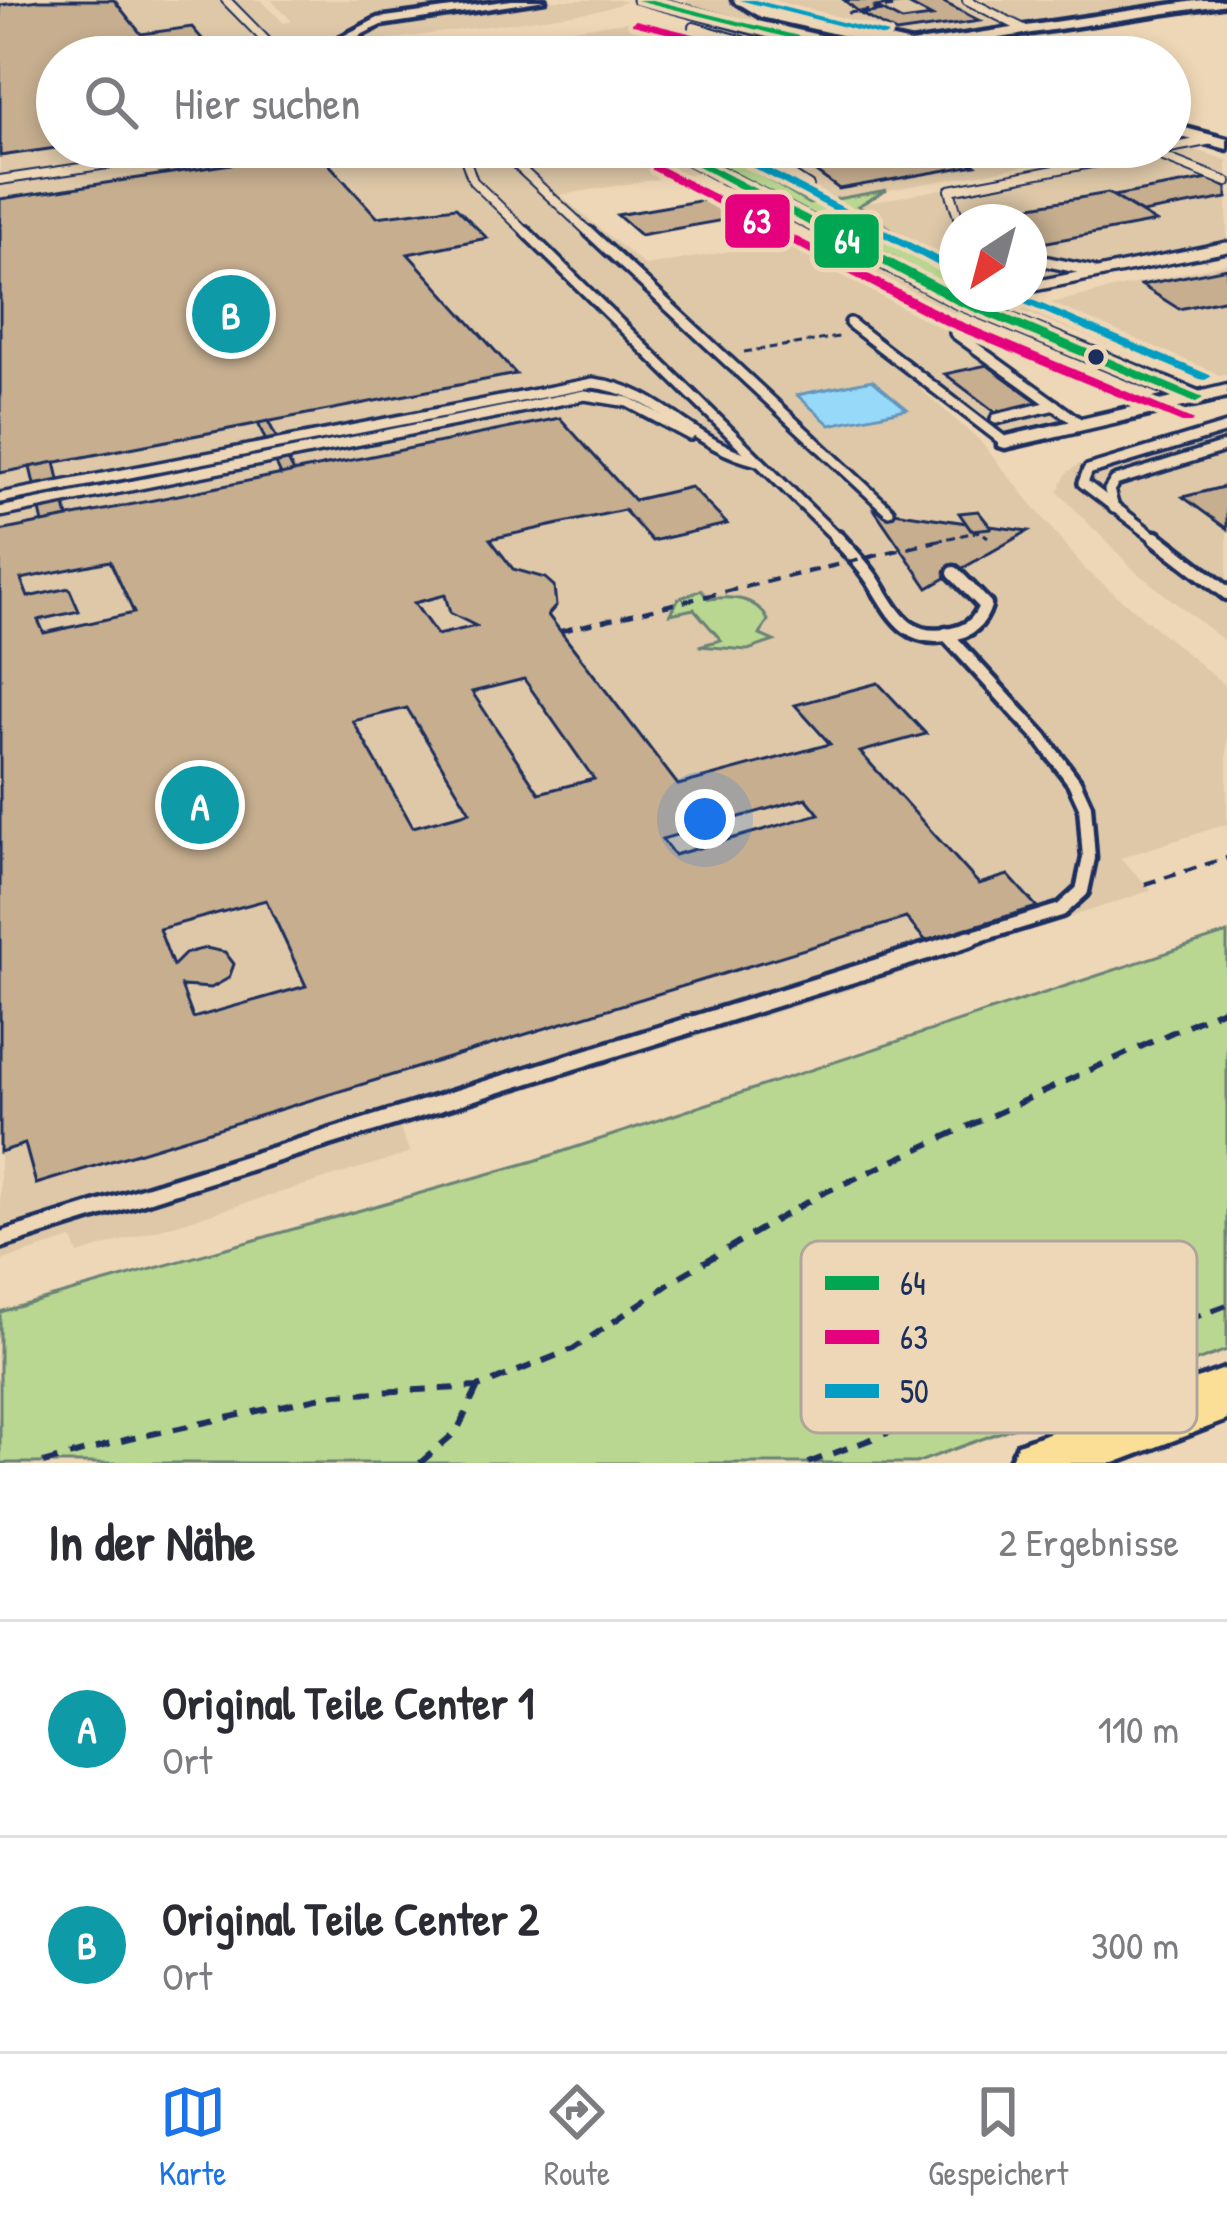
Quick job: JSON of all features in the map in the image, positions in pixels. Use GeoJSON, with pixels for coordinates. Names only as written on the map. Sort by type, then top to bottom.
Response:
{"type":"FeatureCollection","features":[{"type":"Feature","properties":{"kind":"highway"},"geometry":{"type":"LineString","coordinates":[[1197,1405],[1227,1394]]}},
{"type":"Feature","properties":{"kind":"highway"},"geometry":{"type":"LineString","coordinates":[[1040,1463],[1121,1433]]}},
{"type":"Feature","properties":{"kind":"street"},"geometry":{"type":"LineString","coordinates":[[349,36],[378,22],[539,0]]}},
{"type":"Feature","properties":{"kind":"street"},"geometry":{"type":"LineString","coordinates":[[642,0],[789,36]]}},
{"type":"Feature","properties":{"kind":"street"},"geometry":{"type":"LineString","coordinates":[[740,0],[765,14],[862,36]]}},
{"type":"Feature","properties":{"kind":"street"},"geometry":{"type":"LineString","coordinates":[[998,36],[1227,0]]}},
{"type":"Feature","properties":{"kind":"street"},"geometry":{"type":"LineString","coordinates":[[772,31],[783,36]]}},
{"type":"Feature","properties":{"kind":"street"},"geometry":{"type":"LineString","coordinates":[[707,168],[939,289]]}},
{"type":"Feature","properties":{"kind":"street"},"geometry":{"type":"LineString","coordinates":[[988,312],[1196,398]]}},
{"type":"Feature","properties":{"kind":"street"},"geometry":{"type":"LineString","coordinates":[[1005,442],[1227,391]]}},
{"type":"Feature","properties":{"kind":"lane"},"geometry":{"type":"LineString","coordinates":[[226,0],[261,36]]}},
{"type":"Feature","properties":{"kind":"lane"},"geometry":{"type":"LineString","coordinates":[[968,0],[1026,30]]}},
{"type":"Feature","properties":{"kind":"lane"},"geometry":{"type":"LineString","coordinates":[[694,27],[726,36]]}},
{"type":"Feature","properties":{"kind":"lane"},"geometry":{"type":"LineString","coordinates":[[0,180],[81,168]]}},
{"type":"Feature","properties":{"kind":"lane"},"geometry":{"type":"LineString","coordinates":[[468,168],[473,181],[867,570],[902,626],[928,635],[976,625],[985,605],[954,573]]}},
{"type":"Feature","properties":{"kind":"lane"},"geometry":{"type":"LineString","coordinates":[[520,168],[889,511]]}},
{"type":"Feature","properties":{"kind":"lane"},"geometry":{"type":"LineString","coordinates":[[781,168],[809,186]]}},
{"type":"Feature","properties":{"kind":"lane"},"geometry":{"type":"LineString","coordinates":[[954,204],[950,190],[1075,168]]}},
{"type":"Feature","properties":{"kind":"lane"},"geometry":{"type":"LineString","coordinates":[[1190,168],[1227,182]]}},
{"type":"Feature","properties":{"kind":"lane"},"geometry":{"type":"LineString","coordinates":[[1047,283],[1227,248]]}},
{"type":"Feature","properties":{"kind":"lane"},"geometry":{"type":"LineString","coordinates":[[1047,262],[1100,273]]}},
{"type":"Feature","properties":{"kind":"lane"},"geometry":{"type":"LineString","coordinates":[[850,323],[1005,442]]}},
{"type":"Feature","properties":{"kind":"lane"},"geometry":{"type":"LineString","coordinates":[[955,333],[1082,424]]}},
{"type":"Feature","properties":{"kind":"lane"},"geometry":{"type":"LineString","coordinates":[[0,498],[593,383],[616,385],[653,398],[704,442]]}},
{"type":"Feature","properties":{"kind":"lane"},"geometry":{"type":"LineString","coordinates":[[0,512],[585,395],[629,399],[655,419],[760,462]]}},
{"type":"Feature","properties":{"kind":"lane"},"geometry":{"type":"LineString","coordinates":[[996,419],[1055,406]]}},
{"type":"Feature","properties":{"kind":"lane"},"geometry":{"type":"LineString","coordinates":[[1227,428],[1088,470],[1083,483],[1227,593]]}},
{"type":"Feature","properties":{"kind":"lane"},"geometry":{"type":"LineString","coordinates":[[1115,509],[1108,499],[1115,481],[1227,446]]}},
{"type":"Feature","properties":{"kind":"lane"},"geometry":{"type":"LineString","coordinates":[[0,1240],[1061,910],[1079,899],[1087,889],[1089,870],[1083,801],[1048,749],[946,634]]}},
{"type":"Feature","properties":{"kind":"path"},"geometry":{"type":"LineString","coordinates":[[662,36],[677,34]]}},
{"type":"Feature","properties":{"kind":"path"},"geometry":{"type":"LineString","coordinates":[[797,333],[804,344]]}},
{"type":"Feature","properties":{"kind":"path"},"geometry":{"type":"LineString","coordinates":[[721,356],[862,333]]}},
{"type":"Feature","properties":{"kind":"path"},"geometry":{"type":"LineString","coordinates":[[561,632],[980,531],[988,537]]}},
{"type":"Feature","properties":{"kind":"path"},"geometry":{"type":"LineString","coordinates":[[1145,884],[1227,858]]}},
{"type":"Feature","properties":{"kind":"path"},"geometry":{"type":"LineString","coordinates":[[43,1463],[129,1438],[336,1394],[478,1387],[573,1349],[684,1274],[819,1195],[1227,1007]]}},
{"type":"Feature","properties":{"kind":"path"},"geometry":{"type":"LineString","coordinates":[[1197,1316],[1227,1305]]}},
{"type":"Feature","properties":{"kind":"path"},"geometry":{"type":"LineString","coordinates":[[420,1463],[457,1431],[478,1387]]}},
{"type":"Feature","properties":{"kind":"path"},"geometry":{"type":"LineString","coordinates":[[808,1463],[888,1433]]}},
{"type":"Feature","properties":{"kind":"shaded area"},"geometry":{"type":"Polygon","coordinates":[[[0,0],[261,0],[284,23],[292,21],[271,0],[626,2],[602,10],[416,36],[36,36],[36,168],[707,171],[560,195],[645,266],[819,236],[939,302],[939,312],[960,313],[944,317],[1079,414],[1002,432],[875,336],[877,329],[857,334],[979,440],[1085,569],[1227,687],[1227,824],[1120,858],[1152,890],[887,978],[400,1129],[410,1153],[78,1254],[72,1239],[0,1261],[0,0]]]}},
{"type":"Feature","properties":{"kind":"shaded area"},"geometry":{"type":"Polygon","coordinates":[[[1227,0],[1227,4],[1008,36],[820,36],[681,3],[1227,0]]]}},
{"type":"Feature","properties":{"kind":"shaded area"},"geometry":{"type":"Polygon","coordinates":[[[633,21],[681,36],[521,36],[633,21]]]}},
{"type":"Feature","properties":{"kind":"shaded area"},"geometry":{"type":"Polygon","coordinates":[[[1191,148],[1227,160],[1227,253],[1047,290],[1047,204],[939,204],[939,262],[857,205],[1052,168],[1191,168],[1191,148]]]}},
{"type":"Feature","properties":{"kind":"shaded area"},"geometry":{"type":"Polygon","coordinates":[[[750,168],[1014,168],[809,204],[750,168]]]}},
{"type":"Feature","properties":{"kind":"shaded area"},"geometry":{"type":"Polygon","coordinates":[[[1227,263],[1227,375],[1188,376],[1025,312],[1047,312],[1047,304],[1227,263]]]}},
{"type":"Feature","properties":{"kind":"shaded area"},"geometry":{"type":"Polygon","coordinates":[[[1227,421],[1227,643],[1136,572],[1058,492],[1066,474],[1079,464],[1227,421]]]}},
{"type":"Feature","properties":{"kind":"green space"},"geometry":{"type":"Polygon","coordinates":[[[724,168],[749,168],[809,204],[887,190],[858,206],[939,262],[939,281],[724,168]]]}},
{"type":"Feature","properties":{"kind":"green space"},"geometry":{"type":"Polygon","coordinates":[[[701,590],[709,599],[750,602],[768,620],[760,635],[774,641],[748,650],[699,646],[721,640],[694,609],[671,614],[678,599],[701,590]]]}},
{"type":"Feature","properties":{"kind":"green space"},"geometry":{"type":"Polygon","coordinates":[[[1227,933],[1227,1350],[1197,1361],[1197,1241],[801,1241],[801,1433],[999,1433],[916,1463],[0,1463],[0,1312],[534,1161],[1227,933]]]}},
{"type":"Feature","properties":{"kind":"water"},"geometry":{"type":"Polygon","coordinates":[[[872,380],[907,409],[830,425],[797,395],[872,380]]]}},
{"type":"Feature","properties":{"kind":"building"},"geometry":{"type":"Polygon","coordinates":[[[114,0],[141,34],[192,27],[200,36],[36,36],[36,151],[0,156],[0,5],[114,0]]]}},
{"type":"Feature","properties":{"kind":"building"},"geometry":{"type":"Polygon","coordinates":[[[844,0],[926,0],[876,7],[883,11],[861,14],[844,0]]]}},
{"type":"Feature","properties":{"kind":"building"},"geometry":{"type":"Polygon","coordinates":[[[939,0],[980,21],[896,33],[861,14],[883,11],[902,21],[932,17],[906,3],[939,0]]]}},
{"type":"Feature","properties":{"kind":"building"},"geometry":{"type":"Polygon","coordinates":[[[205,168],[332,168],[377,217],[456,207],[487,238],[408,254],[516,374],[0,473],[0,199],[205,168]]]}},
{"type":"Feature","properties":{"kind":"building"},"geometry":{"type":"Polygon","coordinates":[[[810,168],[958,168],[839,189],[810,168]]]}},
{"type":"Feature","properties":{"kind":"building"},"geometry":{"type":"Polygon","coordinates":[[[1209,179],[1227,188],[1227,198],[1142,213],[1113,196],[1209,179]]]}},
{"type":"Feature","properties":{"kind":"building"},"geometry":{"type":"Polygon","coordinates":[[[1108,193],[1156,222],[1047,242],[1044,204],[1108,193]]]}},
{"type":"Feature","properties":{"kind":"building"},"geometry":{"type":"Polygon","coordinates":[[[727,196],[752,215],[640,235],[617,215],[727,196]]]}},
{"type":"Feature","properties":{"kind":"building"},"geometry":{"type":"Polygon","coordinates":[[[1227,268],[1227,299],[1179,309],[1141,285],[1227,268]]]}},
{"type":"Feature","properties":{"kind":"building"},"geometry":{"type":"Polygon","coordinates":[[[987,365],[1038,402],[995,412],[945,374],[987,365]]]}},
{"type":"Feature","properties":{"kind":"building"},"geometry":{"type":"Polygon","coordinates":[[[560,418],[634,500],[691,487],[727,524],[652,541],[624,510],[490,539],[513,569],[545,578],[554,586],[556,606],[548,615],[678,785],[830,744],[795,705],[878,683],[926,734],[860,752],[979,884],[1008,875],[1037,907],[926,941],[906,918],[36,1184],[25,1144],[0,1152],[0,531],[560,418]],[[110,561],[21,579],[28,597],[69,588],[79,611],[38,620],[44,633],[134,613],[110,561]],[[445,595],[414,603],[437,635],[476,626],[450,613],[445,595]],[[524,679],[472,692],[539,793],[594,779],[524,679]],[[407,708],[353,721],[413,827],[470,812],[407,708]],[[806,798],[662,839],[674,855],[819,814],[806,798]],[[266,900],[159,929],[173,966],[186,953],[206,948],[225,952],[234,964],[229,978],[211,988],[181,986],[193,1018],[306,986],[266,900]]]}},
{"type":"Feature","properties":{"kind":"building"},"geometry":{"type":"Polygon","coordinates":[[[268,421],[294,472],[281,475],[258,423],[268,421]]]}},
{"type":"Feature","properties":{"kind":"building"},"geometry":{"type":"Polygon","coordinates":[[[55,462],[68,518],[43,523],[30,467],[55,462]]]}},
{"type":"Feature","properties":{"kind":"building"},"geometry":{"type":"Polygon","coordinates":[[[1227,486],[1227,529],[1183,497],[1227,486]]]}},
{"type":"Feature","properties":{"kind":"building"},"geometry":{"type":"Polygon","coordinates":[[[874,509],[966,523],[971,530],[990,526],[1028,531],[928,588],[874,509]]]}},
{"type":"Feature","properties":{"kind":"building"},"geometry":{"type":"Polygon","coordinates":[[[978,511],[991,528],[971,530],[959,513],[978,511]]]}},
{"type":"Feature","properties":{"kind":"transit line","name":"64"},"geometry":{"type":"LineString","coordinates":[[642,0],[791,36]]}},
{"type":"Feature","properties":{"kind":"transit line","name":"50"},"geometry":{"type":"LineString","coordinates":[[744,0],[884,34]]}},
{"type":"Feature","properties":{"kind":"transit line","name":"63"},"geometry":{"type":"LineString","coordinates":[[636,23],[690,36]]}},
{"type":"Feature","properties":{"kind":"transit line","name":"63"},"geometry":{"type":"LineString","coordinates":[[656,168],[950,322],[1187,420]]}},
{"type":"Feature","properties":{"kind":"transit line","name":"64"},"geometry":{"type":"LineString","coordinates":[[707,168],[961,301],[1196,398]]}},
{"type":"Feature","properties":{"kind":"transit line","name":"50"},"geometry":{"type":"LineString","coordinates":[[759,168],[939,263]]}},
{"type":"Feature","properties":{"kind":"transit line","name":"50"},"geometry":{"type":"LineString","coordinates":[[1047,311],[1205,376]]}},
{"type":"Feature","properties":{"kind":"place","name":"Original Teile Center 2"},"geometry":{"type":"Point","coordinates":[231,314]}},
{"type":"Feature","properties":{"kind":"place","name":"Original Teile Center 1"},"geometry":{"type":"Point","coordinates":[200,805]}}]}
